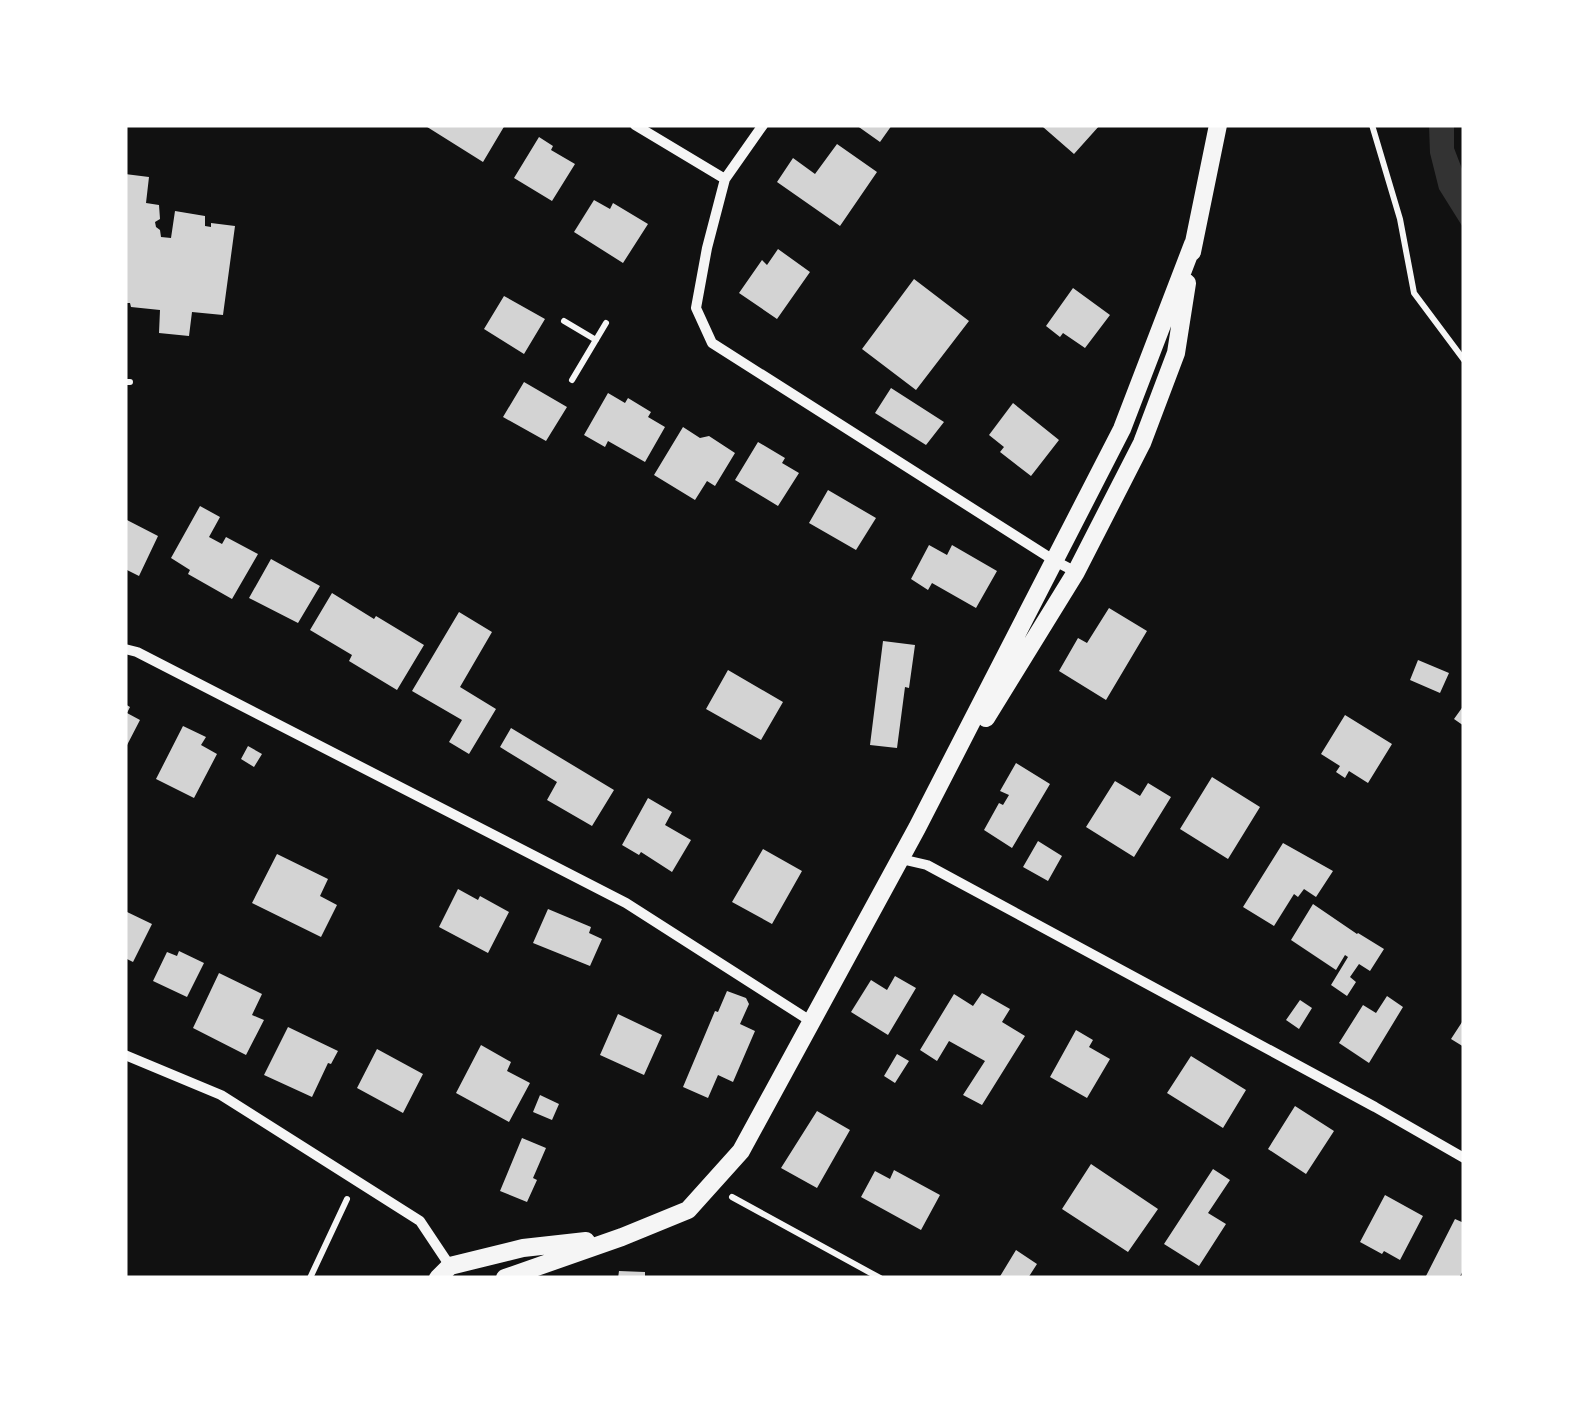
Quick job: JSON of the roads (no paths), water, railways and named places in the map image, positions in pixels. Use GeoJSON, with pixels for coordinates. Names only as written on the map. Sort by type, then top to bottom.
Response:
{"type":"FeatureCollection","features":[{"type":"Feature","properties":{"kind":"street"},"geometry":{"type":"LineString","coordinates":[[636,125],[725,179]]}},
{"type":"Feature","properties":{"kind":"street"},"geometry":{"type":"LineString","coordinates":[[764,125],[725,179],[707,248],[696,308],[712,343],[1076,572]]}},
{"type":"Feature","properties":{"kind":"street"},"geometry":{"type":"LineString","coordinates":[[917,828],[1076,572],[1142,443],[1176,353],[1193,244],[1218,125]]}},
{"type":"Feature","properties":{"kind":"street"},"geometry":{"type":"LineString","coordinates":[[505,1278],[688,1210],[742,1151],[917,828],[1122,429],[1193,244]]}},
{"type":"Feature","properties":{"kind":"street"},"geometry":{"type":"LineString","coordinates":[[125,649],[626,903],[812,1022]]}},
{"type":"Feature","properties":{"kind":"street"},"geometry":{"type":"LineString","coordinates":[[900,859],[928,865],[1464,1158]]}},
{"type":"Feature","properties":{"kind":"street"},"geometry":{"type":"LineString","coordinates":[[125,1056],[221,1095],[420,1220],[444,1272],[523,1248],[622,1236]]}},
{"type":"Feature","properties":{"kind":"lane"},"geometry":{"type":"LineString","coordinates":[[564,320],[596,340]]}},
{"type":"Feature","properties":{"kind":"lane"},"geometry":{"type":"LineString","coordinates":[[572,380],[606,322]]}}]}
